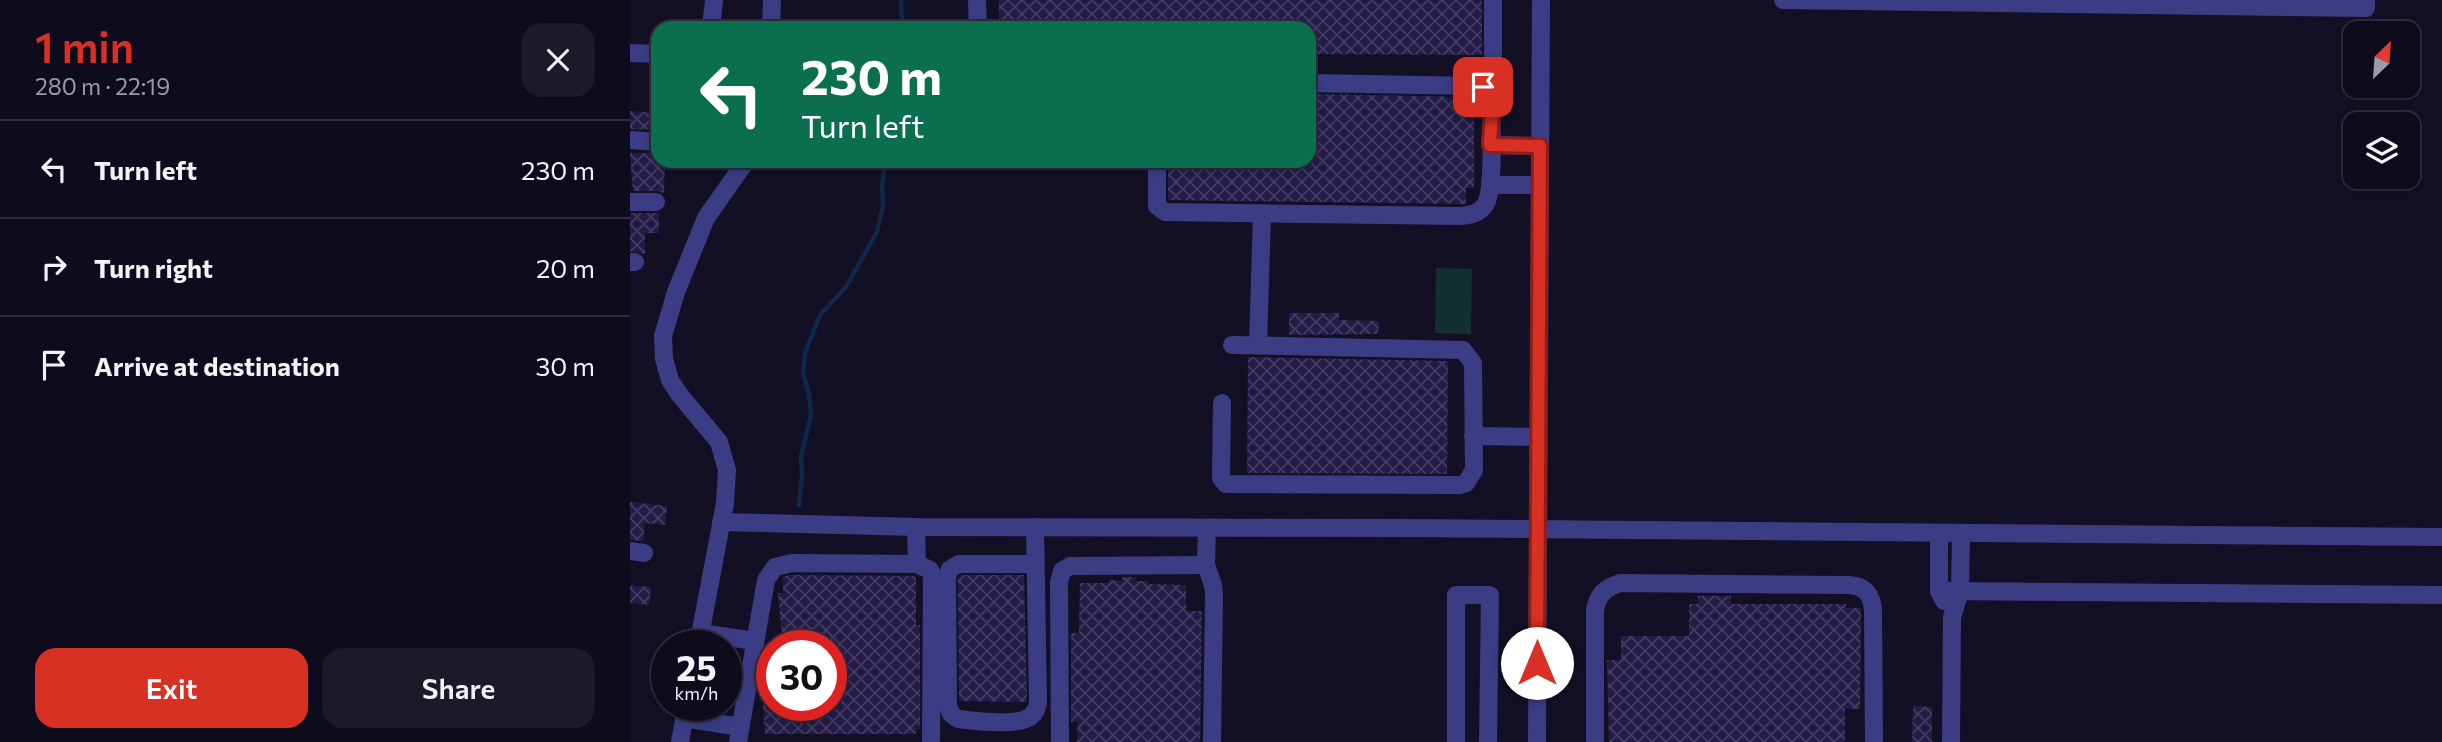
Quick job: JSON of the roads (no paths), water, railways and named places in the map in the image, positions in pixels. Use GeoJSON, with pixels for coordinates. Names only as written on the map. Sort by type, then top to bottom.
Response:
{"type":"FeatureCollection","features":[{"type":"Feature","properties":{"kind":"street"},"geometry":{"type":"LineString","coordinates":[[712,21],[714,0]]}},
{"type":"Feature","properties":{"kind":"street"},"geometry":{"type":"LineString","coordinates":[[771,21],[772,0]]}},
{"type":"Feature","properties":{"kind":"street"},"geometry":{"type":"LineString","coordinates":[[978,0],[978,21]]}},
{"type":"Feature","properties":{"kind":"street"},"geometry":{"type":"LineString","coordinates":[[1493,0],[1493,54]]}},
{"type":"Feature","properties":{"kind":"street"},"geometry":{"type":"LineString","coordinates":[[1537,742],[1541,0]]}},
{"type":"Feature","properties":{"kind":"street"},"geometry":{"type":"LineString","coordinates":[[1783,0],[2366,8],[2366,0]]}},
{"type":"Feature","properties":{"kind":"street"},"geometry":{"type":"LineString","coordinates":[[630,53],[651,54]]}},
{"type":"Feature","properties":{"kind":"street"},"geometry":{"type":"LineString","coordinates":[[1157,168],[1157,206],[1161,211],[1468,215],[1480,211],[1484,206],[1490,185],[1491,99],[1483,87],[1316,83]]}},
{"type":"Feature","properties":{"kind":"street"},"geometry":{"type":"LineString","coordinates":[[630,140],[651,142]]}},
{"type":"Feature","properties":{"kind":"street"},"geometry":{"type":"LineString","coordinates":[[1490,145],[1540,146]]}},
{"type":"Feature","properties":{"kind":"street"},"geometry":{"type":"LineString","coordinates":[[701,630],[727,487],[724,456],[714,435],[684,401],[670,380],[664,359],[663,336],[680,282],[706,218],[741,168]]}},
{"type":"Feature","properties":{"kind":"street"},"geometry":{"type":"LineString","coordinates":[[1490,185],[1540,185]]}},
{"type":"Feature","properties":{"kind":"street"},"geometry":{"type":"LineString","coordinates":[[630,202],[656,202]]}},
{"type":"Feature","properties":{"kind":"street"},"geometry":{"type":"LineString","coordinates":[[1258,345],[1262,213]]}},
{"type":"Feature","properties":{"kind":"street"},"geometry":{"type":"LineString","coordinates":[[1222,403],[1221,478],[1229,484],[1460,485],[1466,483],[1474,470],[1473,363],[1463,350],[1232,345]]}},
{"type":"Feature","properties":{"kind":"street"},"geometry":{"type":"LineString","coordinates":[[1473,436],[1538,437]]}},
{"type":"Feature","properties":{"kind":"street"},"geometry":{"type":"LineString","coordinates":[[722,522],[916,527],[2442,537]]}},
{"type":"Feature","properties":{"kind":"street"},"geometry":{"type":"LineString","coordinates":[[916,527],[917,564]]}},
{"type":"Feature","properties":{"kind":"street"},"geometry":{"type":"LineString","coordinates":[[1035,527],[1037,564],[1038,702],[1036,711],[1029,718],[1018,721],[964,720],[954,717],[948,706],[947,576],[950,569],[959,564],[1037,564]]}},
{"type":"Feature","properties":{"kind":"street"},"geometry":{"type":"LineString","coordinates":[[1207,528],[1206,565],[1214,594],[1212,742]]}},
{"type":"Feature","properties":{"kind":"street"},"geometry":{"type":"LineString","coordinates":[[1939,533],[1939,591],[1952,617]]}},
{"type":"Feature","properties":{"kind":"street"},"geometry":{"type":"LineString","coordinates":[[1951,742],[1952,617],[1960,592],[1961,533]]}},
{"type":"Feature","properties":{"kind":"street"},"geometry":{"type":"LineString","coordinates":[[706,721],[739,735],[766,580],[771,570],[780,564],[917,564],[928,567],[933,576],[931,742]]}},
{"type":"Feature","properties":{"kind":"street"},"geometry":{"type":"LineString","coordinates":[[1059,742],[1059,582],[1062,571],[1070,566],[1206,565]]}},
{"type":"Feature","properties":{"kind":"street"},"geometry":{"type":"LineString","coordinates":[[1595,742],[1595,610],[1604,590],[1620,583],[1854,585],[1865,590],[1871,598],[1873,611],[1874,742]]}},
{"type":"Feature","properties":{"kind":"street"},"geometry":{"type":"LineString","coordinates":[[1939,591],[2442,595]]}},
{"type":"Feature","properties":{"kind":"street"},"geometry":{"type":"LineString","coordinates":[[1455,742],[1455,595],[1490,595],[1488,742]]}},
{"type":"Feature","properties":{"kind":"street"},"geometry":{"type":"LineString","coordinates":[[742,641],[755,641]]}},
{"type":"Feature","properties":{"kind":"street"},"geometry":{"type":"LineString","coordinates":[[680,742],[684,721]]}},
{"type":"Feature","properties":{"kind":"waterway"},"geometry":{"type":"LineString","coordinates":[[901,0],[902,21]]}},
{"type":"Feature","properties":{"kind":"waterway"},"geometry":{"type":"LineString","coordinates":[[799,505],[801,456],[811,415],[803,373],[805,353],[820,315],[846,287],[877,232],[883,205],[884,168]]}}]}
